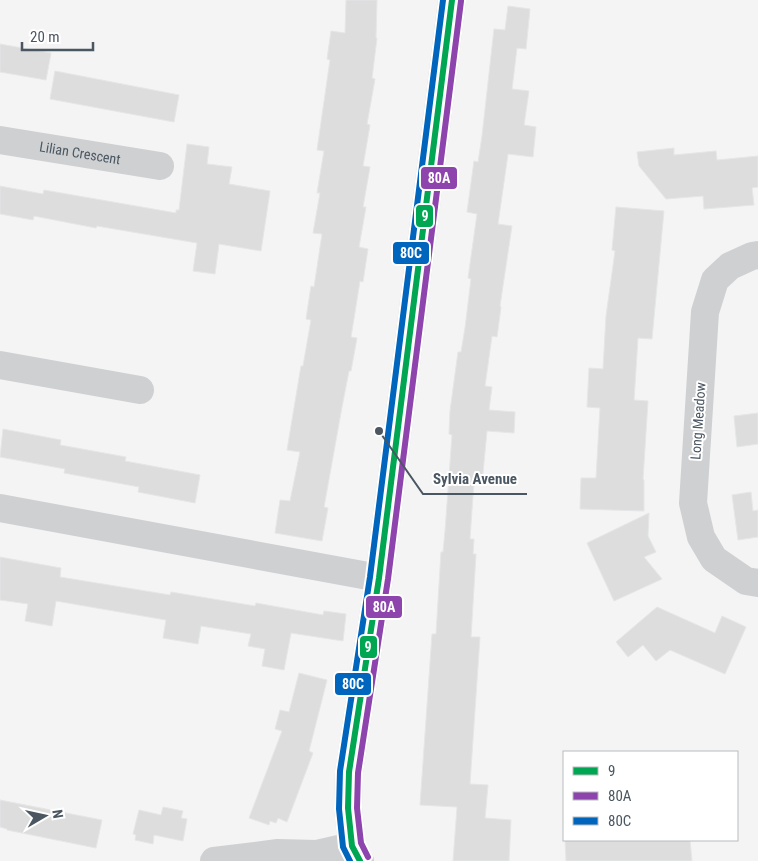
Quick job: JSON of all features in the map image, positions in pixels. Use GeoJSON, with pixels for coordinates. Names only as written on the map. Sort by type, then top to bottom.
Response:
{"type":"FeatureCollection","features":[{"type":"Feature","properties":{"kind":"street"},"geometry":{"type":"LineString","coordinates":[[214,861],[278,853],[356,853],[348,808],[349,772],[379,578],[452,0]]}},
{"type":"Feature","properties":{"kind":"street","name":"Lilian Crescent"},"geometry":{"type":"LineString","coordinates":[[0,140],[160,166]]}},
{"type":"Feature","properties":{"kind":"street","name":"Long Meadow"},"geometry":{"type":"LineString","coordinates":[[758,255],[730,266],[715,280],[705,312],[693,503],[701,537],[714,559],[746,581],[758,583]]}},
{"type":"Feature","properties":{"kind":"street"},"geometry":{"type":"LineString","coordinates":[[0,365],[140,390]]}},
{"type":"Feature","properties":{"kind":"street"},"geometry":{"type":"LineString","coordinates":[[0,508],[379,578]]}},
{"type":"Feature","properties":{"kind":"building"},"geometry":{"type":"Polygon","coordinates":[[[346,0],[377,0],[377,38],[372,78],[375,79],[367,124],[370,125],[363,166],[370,167],[359,247],[368,249],[363,282],[360,281],[351,337],[357,338],[351,371],[349,371],[324,507],[328,508],[322,541],[275,533],[280,500],[290,501],[300,452],[287,450],[311,320],[306,319],[311,286],[314,287],[322,234],[313,233],[320,193],[317,193],[324,151],[317,150],[330,60],[327,59],[331,31],[345,33],[346,0]]]}},
{"type":"Feature","properties":{"kind":"building"},"geometry":{"type":"Polygon","coordinates":[[[508,6],[530,9],[526,49],[517,48],[512,89],[529,91],[524,125],[536,127],[533,157],[508,154],[498,224],[512,226],[497,337],[492,336],[485,386],[492,387],[489,410],[515,412],[514,433],[487,431],[482,483],[474,482],[470,539],[474,539],[473,554],[476,554],[471,637],[480,637],[470,784],[488,785],[485,818],[511,820],[509,861],[453,861],[457,807],[420,805],[432,634],[436,634],[441,552],[443,552],[445,531],[452,435],[449,434],[450,411],[458,352],[461,352],[465,328],[471,279],[468,278],[477,214],[467,212],[474,161],[478,162],[482,136],[494,29],[505,30],[508,6]]]}},
{"type":"Feature","properties":{"kind":"building"},"geometry":{"type":"Polygon","coordinates":[[[0,44],[51,53],[46,80],[0,72],[0,44]]]}},
{"type":"Feature","properties":{"kind":"building"},"geometry":{"type":"Polygon","coordinates":[[[55,71],[179,95],[174,122],[50,99],[55,71]]]}},
{"type":"Feature","properties":{"kind":"building"},"geometry":{"type":"Polygon","coordinates":[[[187,144],[209,147],[207,164],[232,167],[229,184],[270,191],[261,251],[219,244],[215,274],[193,271],[197,243],[97,226],[96,228],[34,216],[33,220],[0,214],[0,186],[43,194],[44,190],[176,213],[176,210],[179,210],[187,144]]]}},
{"type":"Feature","properties":{"kind":"building"},"geometry":{"type":"Polygon","coordinates":[[[674,148],[674,155],[716,151],[717,160],[758,156],[758,187],[752,188],[754,205],[704,209],[703,196],[666,199],[639,166],[637,152],[674,148]]]}},
{"type":"Feature","properties":{"kind":"building"},"geometry":{"type":"Polygon","coordinates":[[[616,207],[664,211],[652,339],[638,338],[634,400],[648,401],[643,479],[644,511],[580,509],[581,478],[596,478],[600,408],[587,407],[589,368],[603,369],[606,316],[615,251],[612,250],[616,207]]]}},
{"type":"Feature","properties":{"kind":"building"},"geometry":{"type":"Polygon","coordinates":[[[758,413],[758,444],[737,447],[734,416],[758,413]]]}},
{"type":"Feature","properties":{"kind":"building"},"geometry":{"type":"Polygon","coordinates":[[[3,429],[61,440],[60,445],[126,457],[125,461],[200,475],[195,503],[138,492],[139,487],[64,473],[65,469],[0,457],[3,429]]]}},
{"type":"Feature","properties":{"kind":"building"},"geometry":{"type":"Polygon","coordinates":[[[751,492],[753,511],[758,510],[758,537],[738,540],[732,495],[751,492]]]}},
{"type":"Feature","properties":{"kind":"building"},"geometry":{"type":"Polygon","coordinates":[[[649,513],[648,536],[656,552],[644,557],[662,579],[614,601],[587,543],[649,513]]]}},
{"type":"Feature","properties":{"kind":"building"},"geometry":{"type":"Polygon","coordinates":[[[0,557],[61,568],[60,577],[170,595],[171,592],[255,606],[256,603],[323,615],[324,611],[346,614],[343,641],[291,633],[284,670],[262,666],[265,649],[248,646],[251,634],[201,626],[198,644],[163,638],[166,620],[56,601],[52,626],[25,621],[28,604],[0,600],[0,557]]]}},
{"type":"Feature","properties":{"kind":"building"},"geometry":{"type":"Polygon","coordinates":[[[657,607],[715,633],[722,616],[746,627],[725,674],[670,650],[656,661],[643,645],[628,657],[616,642],[657,607]]]}},
{"type":"Feature","properties":{"kind":"building"},"geometry":{"type":"Polygon","coordinates":[[[299,673],[327,680],[309,751],[313,753],[287,822],[278,818],[276,823],[270,821],[269,825],[249,818],[282,731],[275,729],[280,710],[289,712],[299,673]]]}},
{"type":"Feature","properties":{"kind":"building"},"geometry":{"type":"Polygon","coordinates":[[[0,800],[102,820],[96,848],[0,827],[0,800]]]}},
{"type":"Feature","properties":{"kind":"building"},"geometry":{"type":"Polygon","coordinates":[[[163,807],[183,811],[181,818],[187,819],[183,841],[154,835],[153,844],[135,840],[136,835],[133,834],[139,810],[161,815],[163,807]]]}},
{"type":"Feature","properties":{"kind":"building"},"geometry":{"type":"Polygon","coordinates":[[[565,841],[690,841],[692,861],[566,861],[565,841]]]}},
{"type":"Feature","properties":{"kind":"transit line","name":"80C"},"geometry":{"type":"LineString","coordinates":[[350,861],[343,847],[339,809],[340,771],[370,577],[443,0]]}},
{"type":"Feature","properties":{"kind":"transit line","name":"9"},"geometry":{"type":"LineString","coordinates":[[360,861],[352,846],[348,808],[349,772],[379,578],[452,0]]}},
{"type":"Feature","properties":{"kind":"transit line","name":"80A"},"geometry":{"type":"LineString","coordinates":[[368,857],[361,843],[357,808],[358,773],[388,579],[461,1]]}},
{"type":"Feature","properties":{"kind":"place","name":"Sylvia Avenue"},"geometry":{"type":"Point","coordinates":[379,431]}}]}
